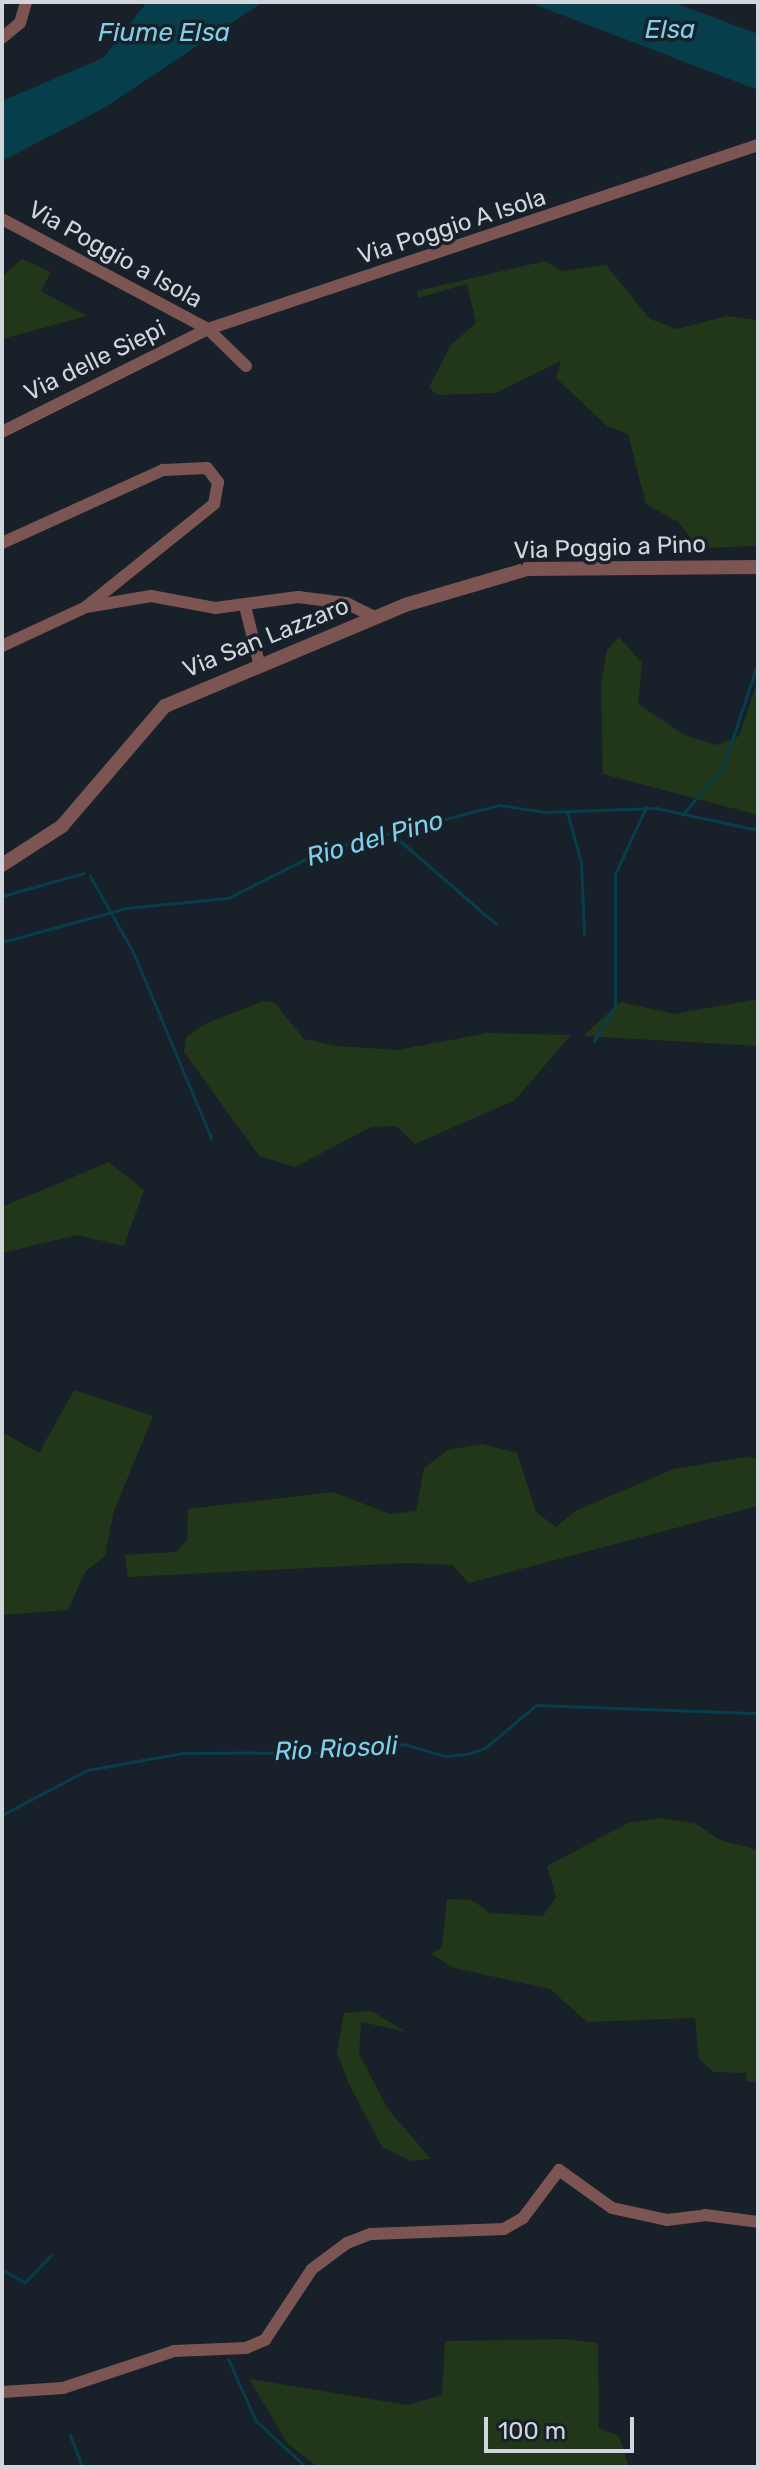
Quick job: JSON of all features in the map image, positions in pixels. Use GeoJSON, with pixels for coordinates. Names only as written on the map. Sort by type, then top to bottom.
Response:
{"type":"FeatureCollection","features":[{"type":"Feature","properties":{"kind":"street"},"geometry":{"type":"LineString","coordinates":[[2,38],[20,23],[26,2]]}},
{"type":"Feature","properties":{"kind":"street","name":"Via Poggio A Isola"},"geometry":{"type":"LineString","coordinates":[[246,366],[208,329],[691,173],[758,145]]}},
{"type":"Feature","properties":{"kind":"street","name":"Via Poggio a Isola"},"geometry":{"type":"LineString","coordinates":[[2,219],[208,329]]}},
{"type":"Feature","properties":{"kind":"street","name":"Via delle Siepi"},"geometry":{"type":"LineString","coordinates":[[2,432],[208,329]]}},
{"type":"Feature","properties":{"kind":"street"},"geometry":{"type":"LineString","coordinates":[[2,646],[86,607],[214,504],[218,482],[207,468],[163,470],[4,540]]}},
{"type":"Feature","properties":{"kind":"street","name":"Via Poggio a Pino"},"geometry":{"type":"LineString","coordinates":[[375,617],[527,569],[758,567]]}},
{"type":"Feature","properties":{"kind":"street"},"geometry":{"type":"LineString","coordinates":[[86,607],[151,596],[245,606],[298,597],[346,603],[375,617]]}},
{"type":"Feature","properties":{"kind":"street"},"geometry":{"type":"LineString","coordinates":[[245,606],[259,663]]}},
{"type":"Feature","properties":{"kind":"street","name":"Via San Lazzaro"},"geometry":{"type":"LineString","coordinates":[[2,865],[62,826],[165,706],[259,663],[375,617]]}},
{"type":"Feature","properties":{"kind":"street"},"geometry":{"type":"LineString","coordinates":[[2,2392],[63,2388],[174,2351],[246,2348],[265,2340],[312,2269],[347,2243],[371,2234],[504,2229],[523,2218],[559,2170],[612,2208],[667,2220],[705,2215],[758,2222]]}},
{"type":"Feature","properties":{"kind":"green space"},"geometry":{"type":"Polygon","coordinates":[[[22,259],[51,272],[41,291],[87,316],[2,339],[2,277],[22,259]]]}},
{"type":"Feature","properties":{"kind":"green space"},"geometry":{"type":"Polygon","coordinates":[[[545,261],[561,271],[606,265],[650,319],[677,329],[727,316],[758,320],[758,546],[699,548],[678,522],[646,504],[628,434],[607,426],[556,378],[561,361],[496,393],[437,395],[429,387],[451,345],[476,323],[467,284],[418,298],[417,291],[545,261]]]}},
{"type":"Feature","properties":{"kind":"green space"},"geometry":{"type":"Polygon","coordinates":[[[619,637],[642,663],[638,704],[686,736],[718,745],[739,736],[758,680],[758,815],[603,774],[601,683],[607,650],[619,637]]]}},
{"type":"Feature","properties":{"kind":"green space"},"geometry":{"type":"Polygon","coordinates":[[[758,999],[758,1046],[583,1036],[621,1002],[674,1014],[758,999]]]}},
{"type":"Feature","properties":{"kind":"green space"},"geometry":{"type":"Polygon","coordinates":[[[264,1001],[275,1003],[304,1039],[337,1046],[398,1050],[487,1033],[571,1035],[515,1100],[415,1144],[396,1126],[371,1127],[295,1167],[259,1156],[184,1052],[186,1037],[207,1023],[264,1001]]]}},
{"type":"Feature","properties":{"kind":"green space"},"geometry":{"type":"Polygon","coordinates":[[[109,1162],[144,1190],[124,1246],[77,1235],[2,1253],[2,1207],[109,1162]]]}},
{"type":"Feature","properties":{"kind":"green space"},"geometry":{"type":"Polygon","coordinates":[[[74,1390],[153,1416],[114,1511],[105,1556],[85,1572],[68,1610],[2,1615],[2,1432],[39,1453],[74,1390]]]}},
{"type":"Feature","properties":{"kind":"green space"},"geometry":{"type":"Polygon","coordinates":[[[482,1444],[517,1453],[536,1512],[556,1527],[577,1510],[674,1469],[746,1457],[758,1459],[758,1506],[469,1583],[452,1565],[407,1563],[128,1577],[125,1555],[176,1552],[187,1540],[188,1509],[333,1492],[390,1514],[416,1511],[424,1468],[448,1450],[482,1444]]]}},
{"type":"Feature","properties":{"kind":"green space"},"geometry":{"type":"Polygon","coordinates":[[[659,1818],[695,1823],[720,1840],[758,1850],[758,2083],[746,2081],[747,2073],[714,2072],[699,2059],[695,2018],[587,2022],[550,1989],[454,1968],[431,1954],[442,1947],[447,1899],[472,1900],[490,1913],[543,1916],[556,1897],[547,1866],[628,1823],[659,1818]]]}},
{"type":"Feature","properties":{"kind":"green space"},"geometry":{"type":"Polygon","coordinates":[[[371,2011],[407,2032],[361,2022],[359,2054],[388,2109],[431,2159],[411,2161],[382,2147],[350,2086],[337,2053],[344,2013],[371,2011]]]}},
{"type":"Feature","properties":{"kind":"green space"},"geometry":{"type":"Polygon","coordinates":[[[564,2339],[598,2343],[599,2428],[619,2436],[629,2467],[318,2467],[288,2444],[249,2379],[408,2405],[442,2395],[445,2341],[564,2339]]]}},
{"type":"Feature","properties":{"kind":"water","name":"Fiume Elsa"},"geometry":{"type":"Polygon","coordinates":[[[147,2],[263,2],[104,108],[2,161],[2,101],[103,58],[147,2]]]}},
{"type":"Feature","properties":{"kind":"water","name":"Elsa"},"geometry":{"type":"Polygon","coordinates":[[[528,2],[672,2],[758,34],[758,90],[528,2]]]}},
{"type":"Feature","properties":{"kind":"waterway"},"geometry":{"type":"LineString","coordinates":[[683,814],[723,767],[756,668]]}},
{"type":"Feature","properties":{"kind":"waterway","name":"Rio del Pino"},"geometry":{"type":"LineString","coordinates":[[2,942],[126,908],[228,898],[321,851],[499,805],[545,812],[656,808],[758,830]]}},
{"type":"Feature","properties":{"kind":"waterway"},"geometry":{"type":"LineString","coordinates":[[594,1041],[615,1006],[615,874],[646,807]]}},
{"type":"Feature","properties":{"kind":"waterway"},"geometry":{"type":"LineString","coordinates":[[567,812],[581,862],[584,935]]}},
{"type":"Feature","properties":{"kind":"waterway"},"geometry":{"type":"LineString","coordinates":[[392,834],[496,924]]}},
{"type":"Feature","properties":{"kind":"waterway"},"geometry":{"type":"LineString","coordinates":[[2,896],[84,873]]}},
{"type":"Feature","properties":{"kind":"waterway"},"geometry":{"type":"LineString","coordinates":[[90,876],[133,952],[211,1138]]}},
{"type":"Feature","properties":{"kind":"waterway","name":"Rio Riosoli"},"geometry":{"type":"LineString","coordinates":[[2,1815],[87,1770],[182,1753],[361,1752],[404,1744],[445,1756],[467,1754],[485,1748],[536,1705],[758,1713]]}},
{"type":"Feature","properties":{"kind":"waterway"},"geometry":{"type":"LineString","coordinates":[[2,2270],[25,2282],[51,2255]]}},
{"type":"Feature","properties":{"kind":"waterway"},"geometry":{"type":"LineString","coordinates":[[228,2359],[256,2421],[306,2467]]}},
{"type":"Feature","properties":{"kind":"waterway"},"geometry":{"type":"LineString","coordinates":[[70,2435],[82,2467]]}}]}
